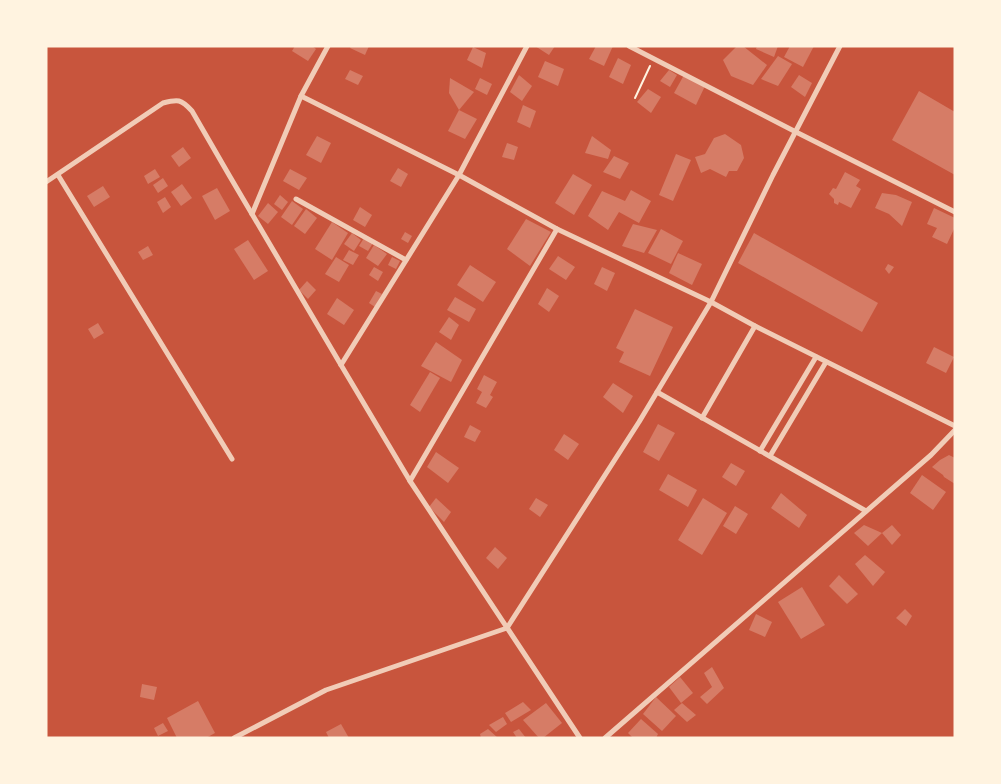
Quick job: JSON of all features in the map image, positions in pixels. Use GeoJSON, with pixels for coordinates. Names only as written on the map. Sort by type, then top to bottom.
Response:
{"type":"FeatureCollection","features":[{"type":"Feature","properties":{"kind":"street"},"geometry":{"type":"LineString","coordinates":[[252,214],[301,96],[328,46]]}},
{"type":"Feature","properties":{"kind":"street"},"geometry":{"type":"LineString","coordinates":[[341,365],[459,176],[527,46]]}},
{"type":"Feature","properties":{"kind":"street"},"geometry":{"type":"LineString","coordinates":[[630,46],[955,212]]}},
{"type":"Feature","properties":{"kind":"street"},"geometry":{"type":"LineString","coordinates":[[234,738],[326,690],[507,628],[657,392],[711,302],[840,46]]}},
{"type":"Feature","properties":{"kind":"street"},"geometry":{"type":"LineString","coordinates":[[301,96],[459,176],[557,229],[711,302],[754,326],[955,428],[931,455],[605,738]]}},
{"type":"Feature","properties":{"kind":"street"},"geometry":{"type":"LineString","coordinates":[[46,182],[163,103],[175,100],[185,103],[192,111],[410,481],[580,738]]}},
{"type":"Feature","properties":{"kind":"street"},"geometry":{"type":"LineString","coordinates":[[58,175],[232,460]]}},
{"type":"Feature","properties":{"kind":"street"},"geometry":{"type":"LineString","coordinates":[[296,199],[406,260]]}},
{"type":"Feature","properties":{"kind":"street"},"geometry":{"type":"LineString","coordinates":[[410,481],[557,229]]}},
{"type":"Feature","properties":{"kind":"street"},"geometry":{"type":"LineString","coordinates":[[702,418],[754,326]]}},
{"type":"Feature","properties":{"kind":"street"},"geometry":{"type":"LineString","coordinates":[[760,451],[816,357]]}},
{"type":"Feature","properties":{"kind":"street"},"geometry":{"type":"LineString","coordinates":[[770,456],[826,362]]}},
{"type":"Feature","properties":{"kind":"street"},"geometry":{"type":"LineString","coordinates":[[657,392],[866,511]]}},
{"type":"Feature","properties":{"kind":"path"},"geometry":{"type":"LineString","coordinates":[[634,98],[654,59]]}},
{"type":"Feature","properties":{"kind":"building"},"geometry":{"type":"Polygon","coordinates":[[[295,46],[312,46],[316,49],[308,61],[292,51],[295,46]]]}},
{"type":"Feature","properties":{"kind":"building"},"geometry":{"type":"Polygon","coordinates":[[[351,46],[369,46],[365,55],[350,48],[351,46]]]}},
{"type":"Feature","properties":{"kind":"building"},"geometry":{"type":"Polygon","coordinates":[[[535,46],[555,46],[549,55],[535,46]]]}},
{"type":"Feature","properties":{"kind":"building"},"geometry":{"type":"Polygon","coordinates":[[[596,46],[613,46],[604,66],[589,59],[596,46]]]}},
{"type":"Feature","properties":{"kind":"building"},"geometry":{"type":"Polygon","coordinates":[[[737,46],[743,46],[767,65],[753,85],[731,76],[723,60],[737,46]]]}},
{"type":"Feature","properties":{"kind":"building"},"geometry":{"type":"Polygon","coordinates":[[[757,46],[778,46],[774,57],[756,49],[757,46]]]}},
{"type":"Feature","properties":{"kind":"building"},"geometry":{"type":"Polygon","coordinates":[[[790,46],[814,46],[803,67],[784,57],[790,46]]]}},
{"type":"Feature","properties":{"kind":"building"},"geometry":{"type":"Polygon","coordinates":[[[473,47],[486,53],[482,68],[467,60],[473,47]]]}},
{"type":"Feature","properties":{"kind":"building"},"geometry":{"type":"Polygon","coordinates":[[[778,56],[792,64],[778,86],[761,79],[778,56]]]}},
{"type":"Feature","properties":{"kind":"building"},"geometry":{"type":"Polygon","coordinates":[[[618,58],[631,65],[623,84],[609,77],[618,58]]]}},
{"type":"Feature","properties":{"kind":"building"},"geometry":{"type":"Polygon","coordinates":[[[545,61],[564,69],[558,86],[538,77],[545,61]]]}},
{"type":"Feature","properties":{"kind":"building"},"geometry":{"type":"Polygon","coordinates":[[[350,70],[363,76],[358,85],[345,79],[350,70]]]}},
{"type":"Feature","properties":{"kind":"building"},"geometry":{"type":"Polygon","coordinates":[[[669,70],[677,75],[670,87],[660,81],[669,70]]]}},
{"type":"Feature","properties":{"kind":"building"},"geometry":{"type":"Polygon","coordinates":[[[519,75],[532,86],[522,101],[510,92],[519,75]]]}},
{"type":"Feature","properties":{"kind":"building"},"geometry":{"type":"Polygon","coordinates":[[[684,75],[705,86],[696,105],[674,93],[684,75]]]}},
{"type":"Feature","properties":{"kind":"building"},"geometry":{"type":"Polygon","coordinates":[[[799,75],[812,83],[805,97],[791,87],[799,75]]]}},
{"type":"Feature","properties":{"kind":"building"},"geometry":{"type":"Polygon","coordinates":[[[450,78],[474,92],[459,110],[449,93],[450,78]]]}},
{"type":"Feature","properties":{"kind":"building"},"geometry":{"type":"Polygon","coordinates":[[[480,78],[492,84],[487,95],[475,89],[480,78]]]}},
{"type":"Feature","properties":{"kind":"building"},"geometry":{"type":"Polygon","coordinates":[[[648,89],[661,97],[651,113],[637,102],[648,89]]]}},
{"type":"Feature","properties":{"kind":"building"},"geometry":{"type":"Polygon","coordinates":[[[919,91],[955,112],[955,175],[892,140],[919,91]]]}},
{"type":"Feature","properties":{"kind":"building"},"geometry":{"type":"Polygon","coordinates":[[[523,105],[536,111],[530,128],[517,122],[523,105]]]}},
{"type":"Feature","properties":{"kind":"building"},"geometry":{"type":"Polygon","coordinates":[[[459,110],[477,119],[465,139],[448,131],[459,110]]]}},
{"type":"Feature","properties":{"kind":"building"},"geometry":{"type":"Polygon","coordinates":[[[725,134],[741,145],[744,158],[737,171],[729,171],[726,177],[710,169],[701,173],[695,157],[705,154],[714,138],[725,134]]]}},
{"type":"Feature","properties":{"kind":"building"},"geometry":{"type":"Polygon","coordinates":[[[317,136],[331,143],[321,163],[306,155],[317,136]]]}},
{"type":"Feature","properties":{"kind":"building"},"geometry":{"type":"Polygon","coordinates":[[[592,136],[611,150],[608,159],[585,153],[592,136]]]}},
{"type":"Feature","properties":{"kind":"building"},"geometry":{"type":"Polygon","coordinates":[[[507,143],[518,147],[514,160],[502,157],[507,143]]]}},
{"type":"Feature","properties":{"kind":"building"},"geometry":{"type":"Polygon","coordinates":[[[183,147],[191,158],[179,167],[171,156],[183,147]]]}},
{"type":"Feature","properties":{"kind":"building"},"geometry":{"type":"Polygon","coordinates":[[[676,154],[691,160],[673,201],[659,195],[676,154]]]}},
{"type":"Feature","properties":{"kind":"building"},"geometry":{"type":"Polygon","coordinates":[[[614,156],[629,163],[620,179],[603,172],[614,156]]]}},
{"type":"Feature","properties":{"kind":"building"},"geometry":{"type":"Polygon","coordinates":[[[398,168],[408,174],[401,187],[390,181],[398,168]]]}},
{"type":"Feature","properties":{"kind":"building"},"geometry":{"type":"Polygon","coordinates":[[[155,169],[160,177],[148,184],[144,176],[155,169]]]}},
{"type":"Feature","properties":{"kind":"building"},"geometry":{"type":"Polygon","coordinates":[[[290,169],[307,178],[299,190],[283,181],[290,169]]]}},
{"type":"Feature","properties":{"kind":"building"},"geometry":{"type":"Polygon","coordinates":[[[845,172],[860,180],[856,186],[861,189],[851,208],[839,202],[838,205],[834,203],[834,199],[829,194],[833,188],[836,189],[845,172]]]}},
{"type":"Feature","properties":{"kind":"building"},"geometry":{"type":"Polygon","coordinates":[[[573,174],[592,185],[574,215],[555,203],[573,174]]]}},
{"type":"Feature","properties":{"kind":"building"},"geometry":{"type":"Polygon","coordinates":[[[163,178],[168,186],[158,193],[153,185],[163,178]]]}},
{"type":"Feature","properties":{"kind":"building"},"geometry":{"type":"Polygon","coordinates":[[[182,184],[192,198],[181,206],[171,192],[182,184]]]}},
{"type":"Feature","properties":{"kind":"building"},"geometry":{"type":"Polygon","coordinates":[[[103,186],[110,197],[94,207],[87,196],[103,186]]]}},
{"type":"Feature","properties":{"kind":"building"},"geometry":{"type":"Polygon","coordinates":[[[217,188],[230,211],[215,220],[202,196],[217,188]]]}},
{"type":"Feature","properties":{"kind":"building"},"geometry":{"type":"Polygon","coordinates":[[[631,190],[651,201],[639,223],[619,212],[608,230],[588,216],[602,191],[625,201],[631,190]]]}},
{"type":"Feature","properties":{"kind":"building"},"geometry":{"type":"Polygon","coordinates":[[[882,193],[896,195],[912,202],[902,226],[889,214],[875,208],[882,193]]]}},
{"type":"Feature","properties":{"kind":"building"},"geometry":{"type":"Polygon","coordinates":[[[280,195],[288,202],[282,210],[274,204],[280,195]]]}},
{"type":"Feature","properties":{"kind":"building"},"geometry":{"type":"Polygon","coordinates":[[[165,197],[171,207],[163,213],[157,202],[165,197]]]}},
{"type":"Feature","properties":{"kind":"building"},"geometry":{"type":"Polygon","coordinates":[[[292,201],[303,209],[292,225],[281,217],[292,201]]]}},
{"type":"Feature","properties":{"kind":"building"},"geometry":{"type":"Polygon","coordinates":[[[268,203],[278,212],[268,224],[258,216],[268,203]]]}},
{"type":"Feature","properties":{"kind":"building"},"geometry":{"type":"Polygon","coordinates":[[[360,207],[372,215],[365,227],[353,220],[360,207]]]}},
{"type":"Feature","properties":{"kind":"building"},"geometry":{"type":"Polygon","coordinates":[[[934,208],[955,218],[955,227],[947,244],[932,237],[937,228],[927,224],[934,208]]]}},
{"type":"Feature","properties":{"kind":"building"},"geometry":{"type":"Polygon","coordinates":[[[306,209],[317,218],[305,234],[294,226],[306,209]]]}},
{"type":"Feature","properties":{"kind":"building"},"geometry":{"type":"Polygon","coordinates":[[[526,219],[551,232],[530,266],[507,249],[526,219]]]}},
{"type":"Feature","properties":{"kind":"building"},"geometry":{"type":"Polygon","coordinates":[[[332,222],[348,233],[332,260],[315,249],[332,222]]]}},
{"type":"Feature","properties":{"kind":"building"},"geometry":{"type":"Polygon","coordinates":[[[633,224],[657,230],[644,253],[622,246],[633,224]]]}},
{"type":"Feature","properties":{"kind":"building"},"geometry":{"type":"Polygon","coordinates":[[[661,229],[683,241],[671,264],[648,253],[661,229]]]}},
{"type":"Feature","properties":{"kind":"building"},"geometry":{"type":"Polygon","coordinates":[[[405,232],[412,236],[408,243],[401,239],[405,232]]]}},
{"type":"Feature","properties":{"kind":"building"},"geometry":{"type":"Polygon","coordinates":[[[352,233],[361,240],[354,251],[344,244],[352,233]]]}},
{"type":"Feature","properties":{"kind":"building"},"geometry":{"type":"Polygon","coordinates":[[[754,233],[878,303],[862,332],[738,263],[754,233]]]}},
{"type":"Feature","properties":{"kind":"building"},"geometry":{"type":"Polygon","coordinates":[[[364,238],[373,243],[368,251],[359,246],[364,238]]]}},
{"type":"Feature","properties":{"kind":"building"},"geometry":{"type":"Polygon","coordinates":[[[248,240],[268,271],[254,280],[234,249],[248,240]]]}},
{"type":"Feature","properties":{"kind":"building"},"geometry":{"type":"Polygon","coordinates":[[[374,245],[387,254],[378,266],[366,258],[374,245]]]}},
{"type":"Feature","properties":{"kind":"building"},"geometry":{"type":"Polygon","coordinates":[[[148,246],[153,255],[143,260],[138,252],[148,246]]]}},
{"type":"Feature","properties":{"kind":"building"},"geometry":{"type":"Polygon","coordinates":[[[349,250],[359,255],[353,265],[343,260],[349,250]]]}},
{"type":"Feature","properties":{"kind":"building"},"geometry":{"type":"Polygon","coordinates":[[[678,253],[702,264],[692,285],[669,273],[678,253]]]}},
{"type":"Feature","properties":{"kind":"building"},"geometry":{"type":"Polygon","coordinates":[[[558,256],[575,267],[566,280],[549,269],[558,256]]]}},
{"type":"Feature","properties":{"kind":"building"},"geometry":{"type":"Polygon","coordinates":[[[336,257],[349,265],[339,282],[325,274],[336,257]]]}},
{"type":"Feature","properties":{"kind":"building"},"geometry":{"type":"Polygon","coordinates":[[[392,257],[400,261],[396,269],[388,265],[392,257]]]}},
{"type":"Feature","properties":{"kind":"building"},"geometry":{"type":"Polygon","coordinates":[[[888,264],[894,267],[889,274],[885,269],[888,264]]]}},
{"type":"Feature","properties":{"kind":"building"},"geometry":{"type":"Polygon","coordinates":[[[470,265],[496,282],[483,302],[457,285],[470,265]]]}},
{"type":"Feature","properties":{"kind":"building"},"geometry":{"type":"Polygon","coordinates":[[[374,267],[383,272],[378,281],[369,275],[374,267]]]}},
{"type":"Feature","properties":{"kind":"building"},"geometry":{"type":"Polygon","coordinates":[[[602,267],[615,273],[607,291],[594,284],[602,267]]]}},
{"type":"Feature","properties":{"kind":"building"},"geometry":{"type":"Polygon","coordinates":[[[307,281],[316,290],[308,299],[299,290],[307,281]]]}},
{"type":"Feature","properties":{"kind":"building"},"geometry":{"type":"Polygon","coordinates":[[[547,288],[559,296],[549,312],[538,304],[547,288]]]}},
{"type":"Feature","properties":{"kind":"building"},"geometry":{"type":"Polygon","coordinates":[[[376,291],[382,294],[375,307],[369,303],[376,291]]]}},
{"type":"Feature","properties":{"kind":"building"},"geometry":{"type":"Polygon","coordinates":[[[455,297],[476,309],[469,322],[447,310],[455,297]]]}},
{"type":"Feature","properties":{"kind":"building"},"geometry":{"type":"Polygon","coordinates":[[[337,298],[354,310],[344,325],[327,314],[337,298]]]}},
{"type":"Feature","properties":{"kind":"building"},"geometry":{"type":"Polygon","coordinates":[[[635,309],[673,327],[650,376],[619,362],[624,352],[616,348],[635,309]]]}},
{"type":"Feature","properties":{"kind":"building"},"geometry":{"type":"Polygon","coordinates":[[[449,317],[459,325],[451,340],[439,332],[449,317]]]}},
{"type":"Feature","properties":{"kind":"building"},"geometry":{"type":"Polygon","coordinates":[[[98,323],[104,333],[94,339],[88,329],[98,323]]]}},
{"type":"Feature","properties":{"kind":"building"},"geometry":{"type":"Polygon","coordinates":[[[436,342],[462,360],[451,382],[421,366],[436,342]]]}},
{"type":"Feature","properties":{"kind":"building"},"geometry":{"type":"Polygon","coordinates":[[[934,347],[954,357],[946,373],[926,363],[934,347]]]}},
{"type":"Feature","properties":{"kind":"building"},"geometry":{"type":"Polygon","coordinates":[[[430,372],[440,378],[420,412],[410,405],[430,372]]]}},
{"type":"Feature","properties":{"kind":"building"},"geometry":{"type":"Polygon","coordinates":[[[484,375],[497,382],[490,395],[493,397],[486,408],[476,403],[482,392],[477,389],[484,375]]]}},
{"type":"Feature","properties":{"kind":"building"},"geometry":{"type":"Polygon","coordinates":[[[613,383],[633,396],[623,413],[603,397],[613,383]]]}},
{"type":"Feature","properties":{"kind":"building"},"geometry":{"type":"Polygon","coordinates":[[[658,424],[675,433],[659,461],[643,452],[658,424]]]}},
{"type":"Feature","properties":{"kind":"building"},"geometry":{"type":"Polygon","coordinates":[[[470,425],[481,431],[475,442],[464,437],[470,425]]]}},
{"type":"Feature","properties":{"kind":"building"},"geometry":{"type":"Polygon","coordinates":[[[564,434],[579,444],[568,460],[554,450],[564,434]]]}},
{"type":"Feature","properties":{"kind":"building"},"geometry":{"type":"Polygon","coordinates":[[[436,452],[459,468],[448,483],[427,467],[436,452]]]}},
{"type":"Feature","properties":{"kind":"building"},"geometry":{"type":"Polygon","coordinates":[[[949,455],[955,458],[955,484],[932,467],[949,455]]]}},
{"type":"Feature","properties":{"kind":"building"},"geometry":{"type":"Polygon","coordinates":[[[731,463],[745,471],[736,486],[722,477],[731,463]]]}},
{"type":"Feature","properties":{"kind":"building"},"geometry":{"type":"Polygon","coordinates":[[[668,474],[697,490],[688,507],[659,490],[668,474]]]}},
{"type":"Feature","properties":{"kind":"building"},"geometry":{"type":"Polygon","coordinates":[[[922,475],[946,492],[933,510],[910,493],[922,475]]]}},
{"type":"Feature","properties":{"kind":"building"},"geometry":{"type":"Polygon","coordinates":[[[781,493],[807,515],[799,528],[771,508],[781,493]]]}},
{"type":"Feature","properties":{"kind":"building"},"geometry":{"type":"Polygon","coordinates":[[[436,498],[451,512],[444,522],[429,507],[436,498]]]}},
{"type":"Feature","properties":{"kind":"building"},"geometry":{"type":"Polygon","coordinates":[[[536,498],[548,505],[540,517],[529,509],[536,498]]]}},
{"type":"Feature","properties":{"kind":"building"},"geometry":{"type":"Polygon","coordinates":[[[703,498],[727,513],[702,555],[678,540],[703,498]]]}},
{"type":"Feature","properties":{"kind":"building"},"geometry":{"type":"Polygon","coordinates":[[[735,506],[748,514],[736,534],[723,526],[735,506]]]}},
{"type":"Feature","properties":{"kind":"building"},"geometry":{"type":"Polygon","coordinates":[[[864,525],[882,533],[868,546],[854,533],[864,525]]]}},
{"type":"Feature","properties":{"kind":"building"},"geometry":{"type":"Polygon","coordinates":[[[892,525],[901,535],[892,545],[882,533],[892,525]]]}},
{"type":"Feature","properties":{"kind":"building"},"geometry":{"type":"Polygon","coordinates":[[[495,547],[507,558],[498,569],[486,558],[495,547]]]}},
{"type":"Feature","properties":{"kind":"building"},"geometry":{"type":"Polygon","coordinates":[[[865,555],[885,572],[873,586],[855,564],[865,555]]]}},
{"type":"Feature","properties":{"kind":"building"},"geometry":{"type":"Polygon","coordinates":[[[839,575],[858,594],[847,604],[829,586],[839,575]]]}},
{"type":"Feature","properties":{"kind":"building"},"geometry":{"type":"Polygon","coordinates":[[[802,587],[825,625],[801,639],[778,602],[802,587]]]}},
{"type":"Feature","properties":{"kind":"building"},"geometry":{"type":"Polygon","coordinates":[[[905,609],[912,616],[906,626],[896,618],[905,609]]]}},
{"type":"Feature","properties":{"kind":"building"},"geometry":{"type":"Polygon","coordinates":[[[756,614],[772,622],[765,637],[749,630],[756,614]]]}},
{"type":"Feature","properties":{"kind":"building"},"geometry":{"type":"Polygon","coordinates":[[[712,667],[724,688],[707,704],[700,697],[712,687],[704,673],[712,667]]]}},
{"type":"Feature","properties":{"kind":"building"},"geometry":{"type":"Polygon","coordinates":[[[680,677],[693,693],[681,703],[669,687],[680,677]]]}},
{"type":"Feature","properties":{"kind":"building"},"geometry":{"type":"Polygon","coordinates":[[[142,684],[157,687],[154,700],[140,697],[142,684]]]}},
{"type":"Feature","properties":{"kind":"building"},"geometry":{"type":"Polygon","coordinates":[[[656,697],[676,716],[662,731],[643,714],[656,697]]]}},
{"type":"Feature","properties":{"kind":"building"},"geometry":{"type":"Polygon","coordinates":[[[198,701],[215,733],[206,738],[177,738],[167,718],[198,701]]]}},
{"type":"Feature","properties":{"kind":"building"},"geometry":{"type":"Polygon","coordinates":[[[523,702],[531,710],[511,722],[505,713],[523,702]]]}},
{"type":"Feature","properties":{"kind":"building"},"geometry":{"type":"Polygon","coordinates":[[[546,703],[562,723],[543,738],[539,738],[523,720],[546,703]]]}},
{"type":"Feature","properties":{"kind":"building"},"geometry":{"type":"Polygon","coordinates":[[[682,703],[696,715],[687,722],[674,710],[682,703]]]}},
{"type":"Feature","properties":{"kind":"building"},"geometry":{"type":"Polygon","coordinates":[[[503,717],[507,724],[496,732],[489,725],[503,717]]]}},
{"type":"Feature","properties":{"kind":"building"},"geometry":{"type":"Polygon","coordinates":[[[641,719],[658,734],[656,738],[633,738],[628,733],[641,719]]]}},
{"type":"Feature","properties":{"kind":"building"},"geometry":{"type":"Polygon","coordinates":[[[163,723],[168,731],[158,736],[154,728],[163,723]]]}},
{"type":"Feature","properties":{"kind":"building"},"geometry":{"type":"Polygon","coordinates":[[[341,724],[349,738],[329,738],[326,732],[341,724]]]}},
{"type":"Feature","properties":{"kind":"building"},"geometry":{"type":"Polygon","coordinates":[[[488,729],[498,738],[481,738],[480,734],[488,729]]]}},
{"type":"Feature","properties":{"kind":"building"},"geometry":{"type":"Polygon","coordinates":[[[519,729],[526,738],[517,738],[513,732],[519,729]]]}}]}
